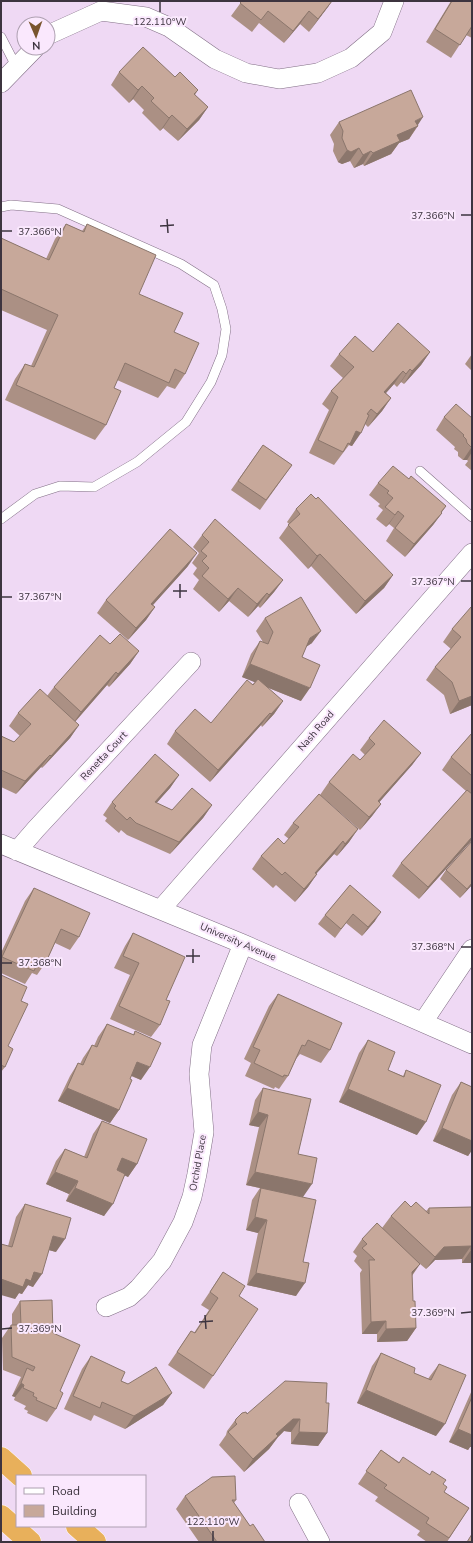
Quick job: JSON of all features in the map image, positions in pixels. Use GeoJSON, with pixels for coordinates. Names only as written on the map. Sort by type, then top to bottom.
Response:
{"type":"FeatureCollection","features":[{"type":"Feature","properties":{"kind":"highway"},"geometry":{"type":"LineString","coordinates":[[1,1458],[20,1475]]}},
{"type":"Feature","properties":{"kind":"highway"},"geometry":{"type":"LineString","coordinates":[[1,1516],[30,1542]]}},
{"type":"Feature","properties":{"kind":"highway"},"geometry":{"type":"LineString","coordinates":[[78,1527],[95,1542]]}},
{"type":"Feature","properties":{"kind":"street"},"geometry":{"type":"LineString","coordinates":[[56,31],[101,11],[146,17],[169,27],[215,59],[246,73],[279,79],[318,73],[351,58],[382,32],[394,1]]}},
{"type":"Feature","properties":{"kind":"street"},"geometry":{"type":"LineString","coordinates":[[1,83],[27,56]]}},
{"type":"Feature","properties":{"kind":"street","name":"Nash Road"},"geometry":{"type":"LineString","coordinates":[[161,909],[472,553]]}},
{"type":"Feature","properties":{"kind":"street","name":"Renetta Court"},"geometry":{"type":"LineString","coordinates":[[9,848],[36,829],[191,662]]}},
{"type":"Feature","properties":{"kind":"street","name":"University Avenue"},"geometry":{"type":"LineString","coordinates":[[9,848],[161,909],[472,1044]]}},
{"type":"Feature","properties":{"kind":"street","name":"Orchid Place"},"geometry":{"type":"LineString","coordinates":[[106,1307],[130,1297],[139,1288],[162,1261],[184,1222],[192,1197],[204,1132],[199,1074],[202,1045],[243,944]]}},
{"type":"Feature","properties":{"kind":"street"},"geometry":{"type":"LineString","coordinates":[[423,1022],[472,949]]}},
{"type":"Feature","properties":{"kind":"street"},"geometry":{"type":"LineString","coordinates":[[299,1503],[320,1542]]}},
{"type":"Feature","properties":{"kind":"lane"},"geometry":{"type":"LineString","coordinates":[[1,37],[16,66]]}},
{"type":"Feature","properties":{"kind":"lane"},"geometry":{"type":"LineString","coordinates":[[1,207],[11,205],[58,209],[181,264],[214,285],[222,309],[226,329],[222,355],[211,382],[186,422],[137,462],[94,487],[60,486],[35,494],[1,519]]}},
{"type":"Feature","properties":{"kind":"lane"},"geometry":{"type":"LineString","coordinates":[[420,471],[472,517]]}},
{"type":"Feature","properties":{"kind":"building"},"geometry":{"type":"Polygon","coordinates":[[[242,1],[332,1],[318,19],[309,11],[293,31],[268,11],[261,20],[240,3],[242,1]]]}},
{"type":"Feature","properties":{"kind":"building"},"geometry":{"type":"Polygon","coordinates":[[[452,1],[472,1],[472,26],[460,45],[435,29],[452,1]]]}},
{"type":"Feature","properties":{"kind":"building"},"geometry":{"type":"Polygon","coordinates":[[[143,47],[175,77],[180,72],[198,90],[194,94],[208,107],[187,129],[172,115],[169,118],[151,101],[154,98],[142,86],[138,90],[119,72],[143,47]]]}},
{"type":"Feature","properties":{"kind":"building"},"geometry":{"type":"Polygon","coordinates":[[[411,90],[423,117],[415,121],[418,126],[397,135],[400,141],[373,153],[371,151],[363,155],[359,148],[351,152],[347,150],[342,138],[343,131],[339,122],[411,90]]]}},
{"type":"Feature","properties":{"kind":"building"},"geometry":{"type":"Polygon","coordinates":[[[66,224],[84,232],[87,224],[156,255],[139,294],[183,313],[174,332],[199,343],[185,374],[175,369],[169,383],[125,363],[114,388],[121,391],[106,425],[16,385],[25,364],[34,367],[58,315],[1,289],[1,238],[49,260],[66,224]]]}},
{"type":"Feature","properties":{"kind":"building"},"geometry":{"type":"Polygon","coordinates":[[[398,323],[430,352],[412,371],[410,369],[406,374],[403,371],[384,392],[391,398],[377,414],[371,409],[367,414],[369,415],[361,433],[356,431],[350,444],[348,443],[343,452],[318,440],[338,397],[331,391],[354,367],[339,354],[355,336],[373,352],[398,323]]]}},
{"type":"Feature","properties":{"kind":"building"},"geometry":{"type":"Polygon","coordinates":[[[456,404],[472,418],[472,448],[467,443],[463,436],[464,435],[444,417],[456,404]]]}},
{"type":"Feature","properties":{"kind":"building"},"geometry":{"type":"Polygon","coordinates":[[[263,445],[292,465],[266,500],[238,481],[263,445]]]}},
{"type":"Feature","properties":{"kind":"building"},"geometry":{"type":"Polygon","coordinates":[[[393,466],[409,479],[411,476],[446,506],[441,512],[442,513],[414,544],[395,528],[404,516],[398,511],[395,515],[385,507],[393,498],[387,493],[389,491],[378,483],[393,466]]]}},
{"type":"Feature","properties":{"kind":"building"},"geometry":{"type":"Polygon","coordinates":[[[311,494],[316,499],[318,497],[393,575],[365,601],[320,554],[317,556],[288,525],[300,514],[296,509],[311,494]]]}},
{"type":"Feature","properties":{"kind":"building"},"geometry":{"type":"Polygon","coordinates":[[[215,519],[283,580],[269,595],[267,593],[257,604],[238,588],[228,599],[202,576],[209,568],[202,561],[207,556],[201,551],[209,542],[202,535],[215,519]]]}},
{"type":"Feature","properties":{"kind":"building"},"geometry":{"type":"Polygon","coordinates":[[[170,529],[197,553],[151,604],[155,607],[136,628],[106,600],[170,529]]]}},
{"type":"Feature","properties":{"kind":"building"},"geometry":{"type":"Polygon","coordinates":[[[301,597],[321,631],[310,638],[302,657],[320,665],[310,688],[250,664],[260,641],[268,644],[273,632],[265,618],[301,597]]]}},
{"type":"Feature","properties":{"kind":"building"},"geometry":{"type":"Polygon","coordinates":[[[471,607],[472,696],[459,701],[452,682],[435,667],[461,637],[452,629],[471,607]]]}},
{"type":"Feature","properties":{"kind":"building"},"geometry":{"type":"Polygon","coordinates":[[[120,634],[139,651],[118,674],[116,672],[81,712],[54,687],[100,635],[110,644],[120,634]]]}},
{"type":"Feature","properties":{"kind":"building"},"geometry":{"type":"Polygon","coordinates":[[[258,679],[283,701],[271,714],[270,713],[218,770],[175,731],[195,709],[211,723],[247,680],[253,685],[258,679]]]}},
{"type":"Feature","properties":{"kind":"building"},"geometry":{"type":"Polygon","coordinates":[[[40,689],[79,725],[51,756],[50,755],[25,781],[1,770],[1,736],[14,742],[31,724],[18,713],[40,689]]]}},
{"type":"Feature","properties":{"kind":"building"},"geometry":{"type":"Polygon","coordinates":[[[384,720],[421,753],[378,801],[381,804],[369,817],[329,782],[353,754],[360,760],[375,744],[369,738],[384,720]]]}},
{"type":"Feature","properties":{"kind":"building"},"geometry":{"type":"Polygon","coordinates":[[[472,733],[472,776],[451,757],[472,733]]]}},
{"type":"Feature","properties":{"kind":"building"},"geometry":{"type":"Polygon","coordinates":[[[155,754],[179,775],[155,802],[172,810],[192,788],[212,805],[179,842],[136,823],[130,817],[127,820],[114,808],[116,806],[112,802],[155,754]]]}},
{"type":"Feature","properties":{"kind":"building"},"geometry":{"type":"Polygon","coordinates":[[[467,790],[472,794],[472,837],[428,887],[401,863],[467,790]]]}},
{"type":"Feature","properties":{"kind":"building"},"geometry":{"type":"Polygon","coordinates":[[[319,794],[358,829],[345,844],[343,841],[315,873],[317,874],[304,889],[285,872],[282,875],[261,856],[278,838],[284,844],[299,827],[293,823],[319,794]]]}},
{"type":"Feature","properties":{"kind":"building"},"geometry":{"type":"Polygon","coordinates":[[[472,841],[472,883],[467,889],[446,870],[472,841]]]}},
{"type":"Feature","properties":{"kind":"building"},"geometry":{"type":"Polygon","coordinates":[[[350,885],[381,912],[368,927],[353,914],[341,929],[325,915],[350,885]]]}},
{"type":"Feature","properties":{"kind":"building"},"geometry":{"type":"Polygon","coordinates":[[[34,888],[90,913],[79,937],[61,929],[46,962],[39,959],[34,971],[2,957],[34,888]]]}},
{"type":"Feature","properties":{"kind":"building"},"geometry":{"type":"Polygon","coordinates":[[[133,933],[185,957],[166,1000],[170,1001],[160,1025],[119,1006],[139,963],[123,956],[133,933]]]}},
{"type":"Feature","properties":{"kind":"building"},"geometry":{"type":"Polygon","coordinates":[[[1,975],[27,987],[21,1001],[28,1004],[8,1046],[13,1049],[5,1067],[1,1065],[1,975]]]}},
{"type":"Feature","properties":{"kind":"building"},"geometry":{"type":"Polygon","coordinates":[[[278,994],[342,1023],[330,1050],[308,1040],[305,1046],[302,1045],[288,1076],[284,1075],[283,1077],[254,1063],[260,1050],[253,1047],[278,994]]]}},
{"type":"Feature","properties":{"kind":"building"},"geometry":{"type":"Polygon","coordinates":[[[107,1024],[134,1035],[135,1031],[161,1043],[150,1067],[137,1062],[130,1079],[132,1080],[119,1110],[67,1088],[78,1063],[83,1065],[92,1045],[97,1047],[107,1024]]]}},
{"type":"Feature","properties":{"kind":"building"},"geometry":{"type":"Polygon","coordinates":[[[368,1040],[395,1052],[388,1070],[404,1077],[406,1070],[441,1085],[426,1122],[348,1089],[368,1040]]]}},
{"type":"Feature","properties":{"kind":"building"},"geometry":{"type":"Polygon","coordinates":[[[461,1082],[472,1087],[472,1141],[442,1128],[461,1082]]]}},
{"type":"Feature","properties":{"kind":"building"},"geometry":{"type":"Polygon","coordinates":[[[263,1088],[311,1099],[298,1154],[317,1158],[312,1184],[255,1172],[268,1115],[258,1112],[263,1088]]]}},
{"type":"Feature","properties":{"kind":"building"},"geometry":{"type":"Polygon","coordinates":[[[102,1121],[147,1139],[137,1164],[122,1158],[117,1170],[125,1174],[113,1204],[75,1188],[78,1181],[55,1172],[65,1149],[87,1158],[102,1121]]]}},
{"type":"Feature","properties":{"kind":"building"},"geometry":{"type":"Polygon","coordinates":[[[261,1188],[316,1200],[303,1262],[309,1263],[305,1283],[256,1273],[267,1220],[255,1217],[261,1188]]]}},
{"type":"Feature","properties":{"kind":"building"},"geometry":{"type":"Polygon","coordinates":[[[405,1201],[411,1207],[416,1202],[429,1214],[429,1208],[472,1207],[472,1250],[471,1246],[444,1247],[435,1257],[391,1216],[405,1201]]]}},
{"type":"Feature","properties":{"kind":"building"},"geometry":{"type":"Polygon","coordinates":[[[25,1204],[71,1218],[65,1239],[53,1236],[42,1274],[34,1272],[31,1281],[26,1279],[23,1287],[1,1279],[1,1244],[12,1247],[25,1204]]]}},
{"type":"Feature","properties":{"kind":"building"},"geometry":{"type":"Polygon","coordinates":[[[377,1223],[420,1264],[412,1272],[416,1328],[386,1329],[386,1321],[371,1322],[369,1260],[375,1260],[362,1248],[367,1244],[362,1239],[377,1223]]]}},
{"type":"Feature","properties":{"kind":"building"},"geometry":{"type":"Polygon","coordinates":[[[223,1272],[245,1286],[239,1296],[258,1309],[213,1376],[177,1352],[191,1331],[195,1333],[218,1298],[210,1292],[223,1272]]]}},
{"type":"Feature","properties":{"kind":"building"},"geometry":{"type":"Polygon","coordinates":[[[52,1300],[53,1333],[80,1345],[60,1391],[63,1393],[56,1409],[36,1400],[37,1398],[33,1396],[34,1393],[23,1388],[24,1385],[21,1383],[27,1368],[33,1371],[35,1367],[12,1357],[11,1325],[21,1325],[20,1301],[52,1300]]]}},
{"type":"Feature","properties":{"kind":"building"},"geometry":{"type":"Polygon","coordinates":[[[381,1353],[415,1368],[414,1373],[431,1380],[439,1364],[466,1375],[445,1424],[366,1390],[381,1353]]]}},
{"type":"Feature","properties":{"kind":"building"},"geometry":{"type":"Polygon","coordinates":[[[91,1356],[125,1372],[121,1381],[128,1384],[156,1367],[172,1393],[134,1416],[102,1402],[100,1408],[73,1396],[91,1356]]]}},
{"type":"Feature","properties":{"kind":"building"},"geometry":{"type":"Polygon","coordinates":[[[285,1381],[327,1383],[326,1403],[329,1403],[327,1433],[299,1432],[300,1419],[293,1419],[276,1434],[278,1436],[253,1459],[228,1432],[237,1424],[235,1422],[236,1419],[242,1413],[246,1412],[247,1414],[285,1381]]]}},
{"type":"Feature","properties":{"kind":"building"},"geometry":{"type":"Polygon","coordinates":[[[472,1397],[472,1435],[458,1429],[472,1397]]]}},
{"type":"Feature","properties":{"kind":"building"},"geometry":{"type":"Polygon","coordinates":[[[381,1450],[399,1463],[403,1457],[430,1475],[432,1471],[446,1480],[443,1484],[447,1487],[444,1492],[469,1508],[449,1538],[426,1523],[429,1518],[384,1488],[387,1485],[366,1471],[381,1450]]]}},
{"type":"Feature","properties":{"kind":"building"},"geometry":{"type":"Polygon","coordinates":[[[235,1476],[236,1500],[232,1500],[250,1526],[253,1524],[265,1542],[217,1542],[185,1496],[212,1477],[235,1476]]]}},
{"type":"Feature","properties":{"kind":"building"},"geometry":{"type":"Polygon","coordinates":[[[472,1534],[472,1542],[467,1542],[472,1534]]]}}]}
